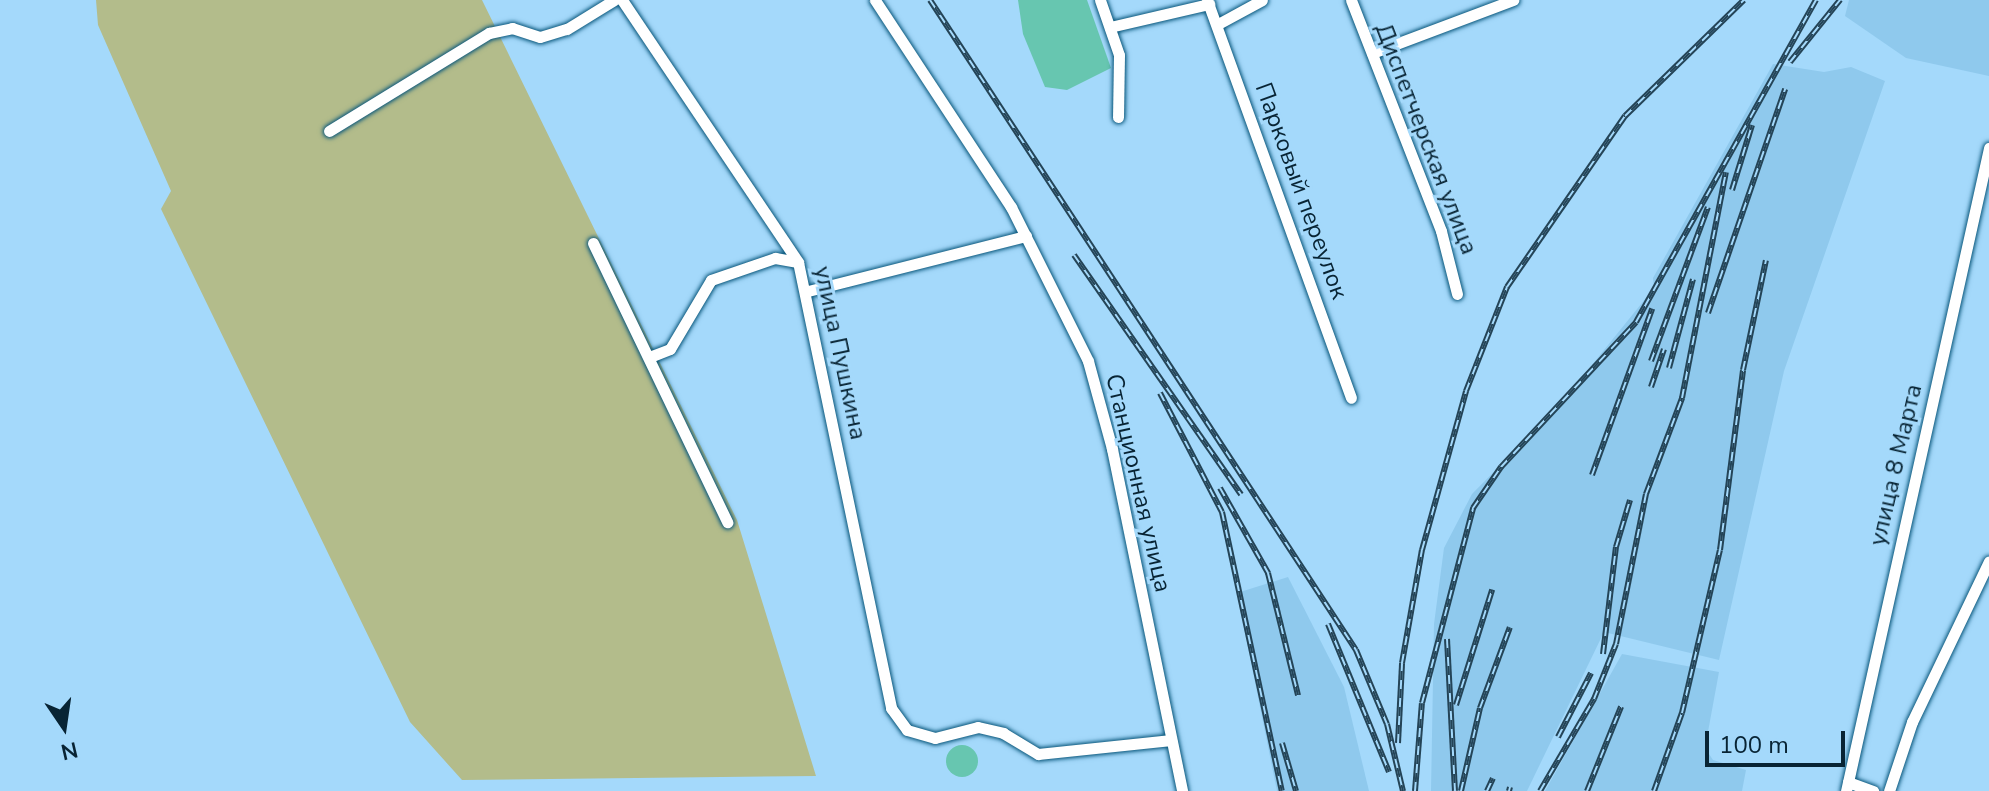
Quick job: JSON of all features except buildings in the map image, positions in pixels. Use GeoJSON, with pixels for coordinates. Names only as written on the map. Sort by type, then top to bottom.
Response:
{"type":"FeatureCollection","features":[{"type":"Feature","properties":{"kind":"street"},"geometry":{"type":"LineString","coordinates":[[329,131],[489,33],[512,28],[540,37],[567,29],[614,0]]}},
{"type":"Feature","properties":{"kind":"street","name":"улица Пушкина"},"geometry":{"type":"LineString","coordinates":[[622,0],[798,262],[808,291],[891,708],[907,730],[935,738],[978,727],[1003,733],[1038,754],[1171,740]]}},
{"type":"Feature","properties":{"kind":"street","name":"Станционная улица"},"geometry":{"type":"LineString","coordinates":[[875,0],[1026,236],[1088,361],[1112,449],[1182,791]]}},
{"type":"Feature","properties":{"kind":"street"},"geometry":{"type":"LineString","coordinates":[[1100,0],[1119,55],[1118,117]]}},
{"type":"Feature","properties":{"kind":"street"},"geometry":{"type":"LineString","coordinates":[[1218,24],[1262,0]]}},
{"type":"Feature","properties":{"kind":"street","name":"Диспетчерская улица"},"geometry":{"type":"LineString","coordinates":[[1351,0],[1441,231],[1457,294]]}},
{"type":"Feature","properties":{"kind":"street"},"geometry":{"type":"LineString","coordinates":[[1372,53],[1513,0]]}},
{"type":"Feature","properties":{"kind":"street"},"geometry":{"type":"LineString","coordinates":[[1110,27],[1208,2]]}},
{"type":"Feature","properties":{"kind":"street","name":"Парковый переулок"},"geometry":{"type":"LineString","coordinates":[[1208,2],[1351,398]]}},
{"type":"Feature","properties":{"kind":"street","name":"улица 8 Марта"},"geometry":{"type":"LineString","coordinates":[[1847,786],[1989,148]]}},
{"type":"Feature","properties":{"kind":"street"},"geometry":{"type":"LineString","coordinates":[[808,291],[1026,236]]}},
{"type":"Feature","properties":{"kind":"street"},"geometry":{"type":"LineString","coordinates":[[593,243],[652,356],[727,522]]}},
{"type":"Feature","properties":{"kind":"street"},"geometry":{"type":"LineString","coordinates":[[652,356],[670,349],[711,280],[775,258],[798,262]]}},
{"type":"Feature","properties":{"kind":"street"},"geometry":{"type":"LineString","coordinates":[[1893,790],[1912,722],[1989,561]]}},
{"type":"Feature","properties":{"kind":"street"},"geometry":{"type":"LineString","coordinates":[[1847,786],[1873,791]]}},
{"type":"Feature","properties":{"kind":"shaded area"},"geometry":{"type":"Polygon","coordinates":[[[96,0],[482,0],[737,520],[816,776],[462,780],[410,722],[161,209],[171,191],[98,25],[96,0]]]}},
{"type":"Feature","properties":{"kind":"shaded area"},"geometry":{"type":"Polygon","coordinates":[[[1018,0],[1087,0],[1111,68],[1067,90],[1045,87],[1023,34],[1018,0]]]}},
{"type":"Feature","properties":{"kind":"shaded area"},"geometry":{"type":"Polygon","coordinates":[[[1849,0],[1989,0],[1989,76],[1906,58],[1845,16],[1849,0]]]}},
{"type":"Feature","properties":{"kind":"shaded area"},"geometry":{"type":"Polygon","coordinates":[[[1773,64],[1824,72],[1851,67],[1885,81],[1784,371],[1719,660],[1604,632],[1527,791],[1431,791],[1434,624],[1444,548],[1472,494],[1558,407],[1654,288],[1653,278],[1773,64]]]}},
{"type":"Feature","properties":{"kind":"shaded area"},"geometry":{"type":"Polygon","coordinates":[[[1288,577],[1344,687],[1369,791],[1277,791],[1237,593],[1288,577]]]}},
{"type":"Feature","properties":{"kind":"shaded area"},"geometry":{"type":"Polygon","coordinates":[[[1622,654],[1719,672],[1705,748],[1713,760],[1746,770],[1742,791],[1545,791],[1622,654]]]}},
{"type":"Feature","properties":{"kind":"shaded area"},"geometry":{"type":"Polygon","coordinates":[[[962,745],[974,749],[978,761],[974,773],[962,777],[950,773],[946,761],[950,749],[962,745]]]}},
{"type":"Feature","properties":{"kind":"railway"},"geometry":{"type":"LineString","coordinates":[[930,0],[1356,650],[1387,724],[1403,791]]}},
{"type":"Feature","properties":{"kind":"railway"},"geometry":{"type":"LineString","coordinates":[[1398,743],[1402,663],[1422,550],[1466,391],[1507,287],[1625,116],[1744,0]]}},
{"type":"Feature","properties":{"kind":"railway"},"geometry":{"type":"LineString","coordinates":[[1415,791],[1422,703],[1473,508],[1501,467],[1636,322],[1816,0]]}},
{"type":"Feature","properties":{"kind":"railway"},"geometry":{"type":"LineString","coordinates":[[1790,62],[1840,0]]}},
{"type":"Feature","properties":{"kind":"railway"},"geometry":{"type":"LineString","coordinates":[[1708,313],[1785,89]]}},
{"type":"Feature","properties":{"kind":"railway"},"geometry":{"type":"LineString","coordinates":[[1732,190],[1752,125]]}},
{"type":"Feature","properties":{"kind":"railway"},"geometry":{"type":"LineString","coordinates":[[1540,791],[1594,699],[1616,644],[1646,494],[1682,398],[1726,172]]}},
{"type":"Feature","properties":{"kind":"railway"},"geometry":{"type":"LineString","coordinates":[[1651,361],[1708,207]]}},
{"type":"Feature","properties":{"kind":"railway"},"geometry":{"type":"LineString","coordinates":[[1074,255],[1241,494]]}},
{"type":"Feature","properties":{"kind":"railway"},"geometry":{"type":"LineString","coordinates":[[1654,791],[1682,713],[1720,550],[1743,370],[1766,260]]}},
{"type":"Feature","properties":{"kind":"railway"},"geometry":{"type":"LineString","coordinates":[[1669,368],[1693,279]]}},
{"type":"Feature","properties":{"kind":"railway"},"geometry":{"type":"LineString","coordinates":[[1592,475],[1652,309]]}},
{"type":"Feature","properties":{"kind":"railway"},"geometry":{"type":"LineString","coordinates":[[1651,387],[1664,349]]}},
{"type":"Feature","properties":{"kind":"railway"},"geometry":{"type":"LineString","coordinates":[[1160,393],[1222,512],[1282,791]]}},
{"type":"Feature","properties":{"kind":"railway"},"geometry":{"type":"LineString","coordinates":[[1220,488],[1268,573],[1298,695]]}},
{"type":"Feature","properties":{"kind":"railway"},"geometry":{"type":"LineString","coordinates":[[1603,654],[1616,547],[1630,500]]}},
{"type":"Feature","properties":{"kind":"railway"},"geometry":{"type":"LineString","coordinates":[[1456,705],[1492,590]]}},
{"type":"Feature","properties":{"kind":"railway"},"geometry":{"type":"LineString","coordinates":[[1328,624],[1389,772]]}},
{"type":"Feature","properties":{"kind":"railway"},"geometry":{"type":"LineString","coordinates":[[1461,791],[1480,708],[1510,627]]}},
{"type":"Feature","properties":{"kind":"railway"},"geometry":{"type":"LineString","coordinates":[[1447,639],[1455,791]]}},
{"type":"Feature","properties":{"kind":"railway"},"geometry":{"type":"LineString","coordinates":[[1558,737],[1591,673]]}},
{"type":"Feature","properties":{"kind":"railway"},"geometry":{"type":"LineString","coordinates":[[1587,791],[1621,707]]}},
{"type":"Feature","properties":{"kind":"railway"},"geometry":{"type":"LineString","coordinates":[[1282,743],[1296,791]]}},
{"type":"Feature","properties":{"kind":"railway"},"geometry":{"type":"LineString","coordinates":[[1487,791],[1493,778]]}},
{"type":"Feature","properties":{"kind":"railway"},"geometry":{"type":"LineString","coordinates":[[1509,791],[1510,787]]}}]}
